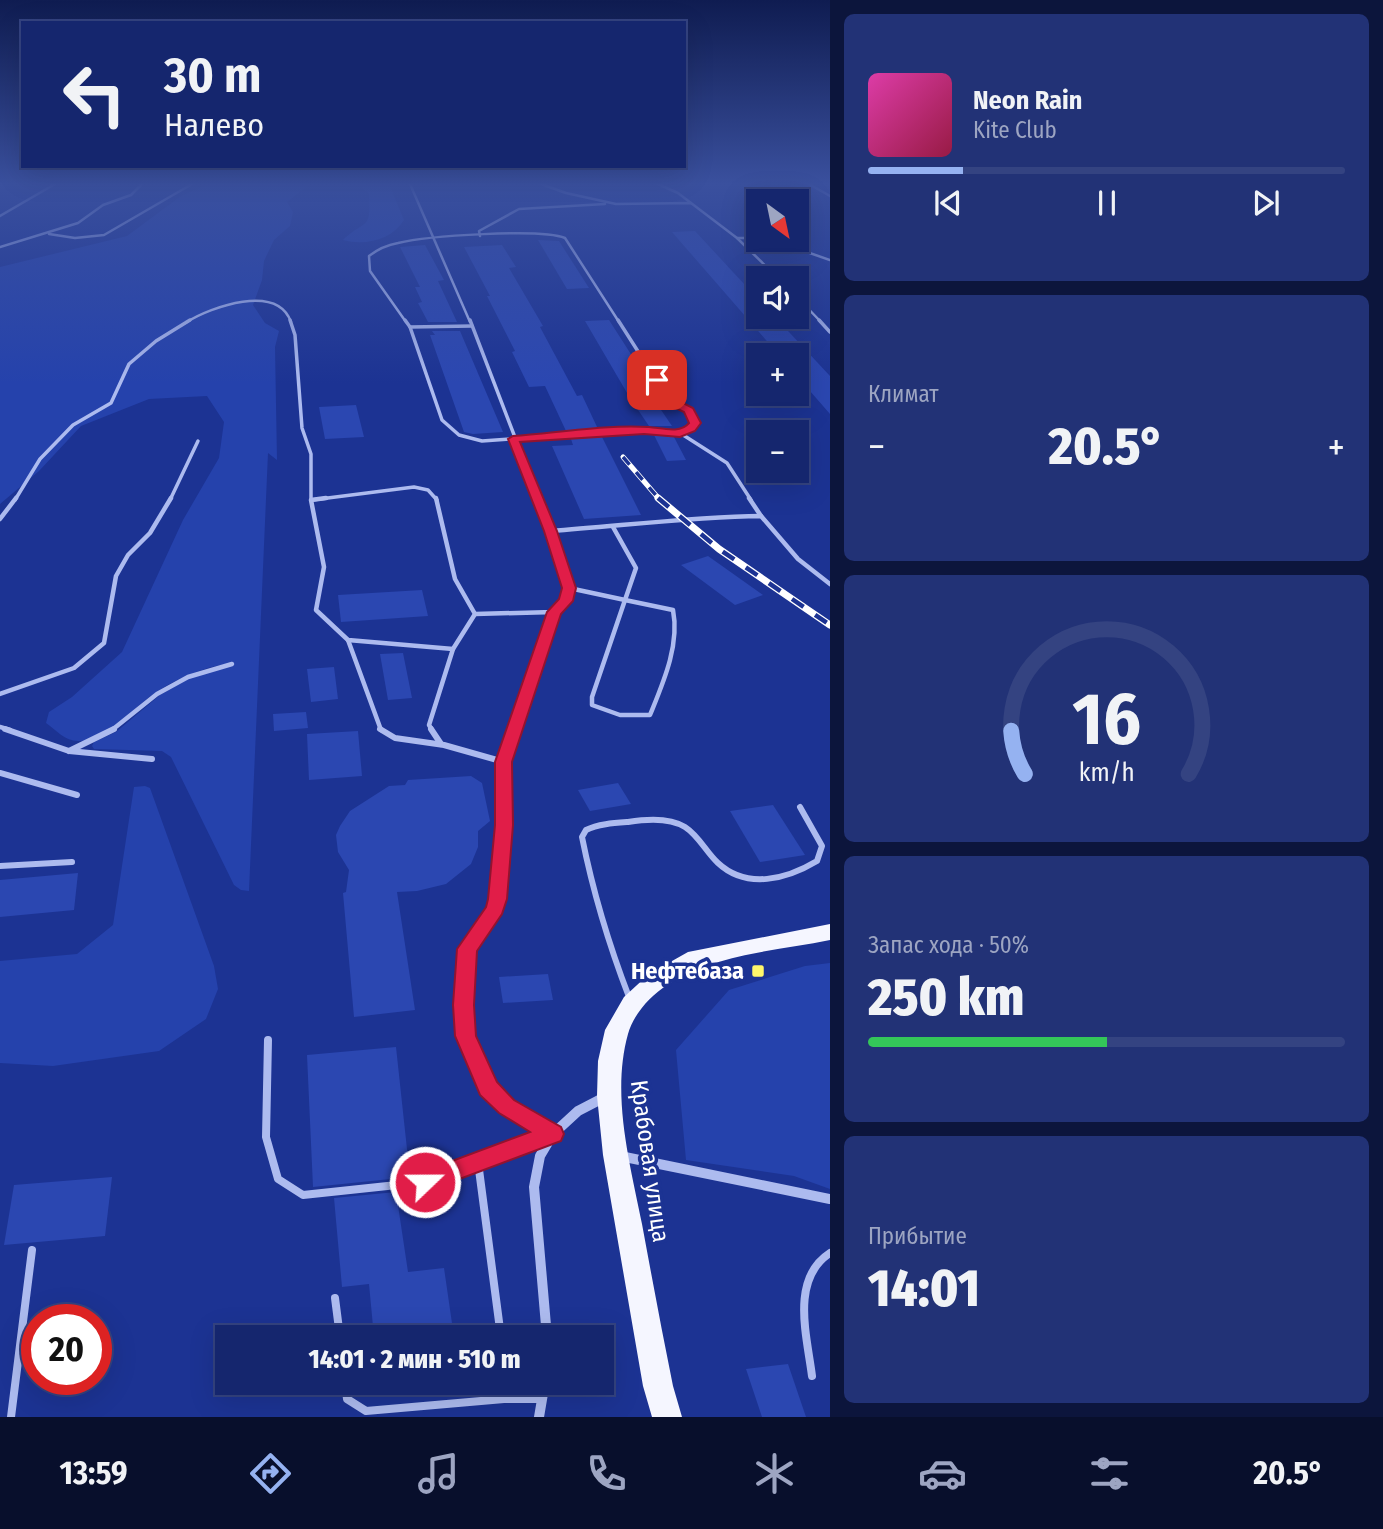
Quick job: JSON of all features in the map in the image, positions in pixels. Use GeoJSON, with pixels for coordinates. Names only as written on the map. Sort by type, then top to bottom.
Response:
{"type":"FeatureCollection","features":[{"type":"Feature","properties":{"kind":"main road","name":"Крабовая улица"},"geometry":{"type":"LineString","coordinates":[[667,1417],[658,1386],[616,1155],[609,1096],[610,1061],[617,1030],[632,1003],[657,980],[696,958],[830,932]]}},
{"type":"Feature","properties":{"kind":"street"},"geometry":{"type":"LineString","coordinates":[[546,1325],[534,1187],[540,1156],[553,1134],[578,1111],[609,1096]]}},
{"type":"Feature","properties":{"kind":"street"},"geometry":{"type":"LineString","coordinates":[[616,1155],[830,1199]]}},
{"type":"Feature","properties":{"kind":"street"},"geometry":{"type":"LineString","coordinates":[[539,1417],[544,1395]]}},
{"type":"Feature","properties":{"kind":"lane"},"geometry":{"type":"LineString","coordinates":[[374,250],[369,256],[370,271],[410,327],[442,420],[450,430],[464,439],[513,439],[644,430],[680,433],[691,429],[695,423],[689,410],[669,400],[634,400]]}},
{"type":"Feature","properties":{"kind":"lane"},"geometry":{"type":"LineString","coordinates":[[439,250],[472,326],[513,439],[551,531],[569,588],[566,601],[554,612],[504,762],[504,825],[498,899],[495,909],[467,949],[464,1005],[466,1036],[488,1088],[506,1107],[553,1134]]}},
{"type":"Feature","properties":{"kind":"lane"},"geometry":{"type":"LineString","coordinates":[[573,250],[669,400]]}},
{"type":"Feature","properties":{"kind":"lane"},"geometry":{"type":"LineString","coordinates":[[749,250],[766,266]]}},
{"type":"Feature","properties":{"kind":"lane"},"geometry":{"type":"LineString","coordinates":[[807,252],[830,260]]}},
{"type":"Feature","properties":{"kind":"lane"},"geometry":{"type":"LineString","coordinates":[[0,519],[11,507],[40,459],[73,425],[111,403],[128,364],[156,341],[203,312],[230,304],[264,300],[274,304],[289,317],[295,335],[302,428],[311,454],[311,500],[324,567],[316,610],[348,640],[380,730],[391,738],[406,742],[441,744],[504,762]]}},
{"type":"Feature","properties":{"kind":"lane"},"geometry":{"type":"LineString","coordinates":[[809,310],[830,332]]}},
{"type":"Feature","properties":{"kind":"lane"},"geometry":{"type":"LineString","coordinates":[[410,327],[472,326]]}},
{"type":"Feature","properties":{"kind":"lane"},"geometry":{"type":"LineString","coordinates":[[680,433],[727,463],[761,516],[798,559],[830,584]]}},
{"type":"Feature","properties":{"kind":"lane"},"geometry":{"type":"LineString","coordinates":[[0,694],[74,668],[103,643],[116,576],[128,555],[150,533],[171,498],[198,441]]}},
{"type":"Feature","properties":{"kind":"lane"},"geometry":{"type":"LineString","coordinates":[[311,500],[414,487],[428,490],[436,496],[455,579],[475,614]]}},
{"type":"Feature","properties":{"kind":"lane"},"geometry":{"type":"LineString","coordinates":[[551,531],[684,522],[708,517],[761,516]]}},
{"type":"Feature","properties":{"kind":"lane"},"geometry":{"type":"LineString","coordinates":[[569,588],[623,600],[673,610],[676,618],[662,682],[650,715],[631,718],[609,714],[592,705],[592,696],[623,600],[634,579],[636,568],[613,527]]}},
{"type":"Feature","properties":{"kind":"lane"},"geometry":{"type":"LineString","coordinates":[[475,614],[554,612]]}},
{"type":"Feature","properties":{"kind":"lane"},"geometry":{"type":"LineString","coordinates":[[441,744],[429,725],[453,649],[475,614]]}},
{"type":"Feature","properties":{"kind":"lane"},"geometry":{"type":"LineString","coordinates":[[348,640],[453,649]]}},
{"type":"Feature","properties":{"kind":"lane"},"geometry":{"type":"LineString","coordinates":[[69,751],[111,731],[157,694],[188,677],[232,664]]}},
{"type":"Feature","properties":{"kind":"lane"},"geometry":{"type":"LineString","coordinates":[[0,727],[69,751],[152,759]]}},
{"type":"Feature","properties":{"kind":"lane"},"geometry":{"type":"LineString","coordinates":[[0,773],[78,795]]}},
{"type":"Feature","properties":{"kind":"lane"},"geometry":{"type":"LineString","coordinates":[[632,1003],[608,941],[588,868],[582,837],[586,830],[661,820],[677,822],[726,870],[757,880],[797,874],[817,861],[822,846],[800,807]]}},
{"type":"Feature","properties":{"kind":"lane"},"geometry":{"type":"LineString","coordinates":[[0,866],[72,862]]}},
{"type":"Feature","properties":{"kind":"lane"},"geometry":{"type":"LineString","coordinates":[[268,1040],[266,1138],[278,1179],[303,1195],[425,1182],[553,1134]]}},
{"type":"Feature","properties":{"kind":"lane"},"geometry":{"type":"LineString","coordinates":[[478,1162],[499,1325]]}},
{"type":"Feature","properties":{"kind":"lane"},"geometry":{"type":"LineString","coordinates":[[11,1417],[32,1250]]}},
{"type":"Feature","properties":{"kind":"lane"},"geometry":{"type":"LineString","coordinates":[[812,1376],[804,1294],[810,1271],[822,1256],[830,1253]]}},
{"type":"Feature","properties":{"kind":"lane"},"geometry":{"type":"LineString","coordinates":[[335,1298],[338,1325]]}},
{"type":"Feature","properties":{"kind":"lane"},"geometry":{"type":"LineString","coordinates":[[346,1395],[346,1399],[366,1411],[504,1399],[544,1399]]}},
{"type":"Feature","properties":{"kind":"shaded area"},"geometry":{"type":"Polygon","coordinates":[[[69,250],[269,250],[253,305],[265,323],[279,331],[275,347],[277,460],[268,453],[249,891],[234,885],[171,757],[162,751],[94,749],[92,746],[94,742],[116,732],[160,695],[190,678],[235,663],[204,669],[173,682],[146,699],[109,730],[89,740],[69,739],[46,723],[49,712],[72,697],[122,652],[183,520],[219,458],[224,422],[207,396],[149,399],[81,426],[39,471],[0,504],[0,267],[69,250]]]}},
{"type":"Feature","properties":{"kind":"shaded area"},"geometry":{"type":"Polygon","coordinates":[[[134,787],[150,788],[214,966],[218,989],[206,1019],[159,1051],[53,1066],[0,1063],[0,961],[77,954],[113,925],[134,787]]]}},
{"type":"Feature","properties":{"kind":"shaded area"},"geometry":{"type":"Polygon","coordinates":[[[830,963],[830,1189],[794,1176],[686,1160],[676,1050],[729,990],[805,966],[830,963]]]}},
{"type":"Feature","properties":{"kind":"building"},"geometry":{"type":"Polygon","coordinates":[[[402,250],[428,250],[444,280],[438,281],[457,322],[428,322],[418,303],[422,302],[415,287],[420,287],[402,250]]]}},
{"type":"Feature","properties":{"kind":"building"},"geometry":{"type":"Polygon","coordinates":[[[466,250],[505,250],[516,267],[509,268],[543,326],[540,327],[577,396],[582,395],[598,429],[566,431],[545,386],[529,387],[512,352],[515,351],[487,296],[490,296],[466,250]]]}},
{"type":"Feature","properties":{"kind":"building"},"geometry":{"type":"Polygon","coordinates":[[[544,250],[565,250],[589,288],[567,289],[544,250]]]}},
{"type":"Feature","properties":{"kind":"building"},"geometry":{"type":"Polygon","coordinates":[[[688,250],[713,250],[746,286],[746,317],[688,250]]]}},
{"type":"Feature","properties":{"kind":"building"},"geometry":{"type":"Polygon","coordinates":[[[609,320],[652,387],[645,387],[651,395],[630,398],[585,321],[609,320]]]}},
{"type":"Feature","properties":{"kind":"building"},"geometry":{"type":"Polygon","coordinates":[[[756,329],[786,329],[799,343],[769,343],[756,329]]]}},
{"type":"Feature","properties":{"kind":"building"},"geometry":{"type":"Polygon","coordinates":[[[432,331],[460,331],[503,432],[464,432],[430,335],[435,335],[432,331]]]}},
{"type":"Feature","properties":{"kind":"building"},"geometry":{"type":"Polygon","coordinates":[[[809,353],[830,376],[830,414],[809,390],[809,353]]]}},
{"type":"Feature","properties":{"kind":"building"},"geometry":{"type":"Polygon","coordinates":[[[634,404],[657,404],[672,426],[649,426],[634,404]]]}},
{"type":"Feature","properties":{"kind":"building"},"geometry":{"type":"Polygon","coordinates":[[[356,405],[364,437],[325,439],[319,407],[356,405]]]}},
{"type":"Feature","properties":{"kind":"building"},"geometry":{"type":"Polygon","coordinates":[[[654,435],[674,437],[686,460],[667,461],[654,435]]]}},
{"type":"Feature","properties":{"kind":"building"},"geometry":{"type":"Polygon","coordinates":[[[602,437],[641,515],[584,519],[552,446],[573,445],[571,439],[602,437]]]}},
{"type":"Feature","properties":{"kind":"building"},"geometry":{"type":"Polygon","coordinates":[[[708,556],[763,595],[735,605],[681,565],[708,556]]]}},
{"type":"Feature","properties":{"kind":"building"},"geometry":{"type":"Polygon","coordinates":[[[422,590],[428,616],[341,622],[338,595],[422,590]]]}},
{"type":"Feature","properties":{"kind":"building"},"geometry":{"type":"Polygon","coordinates":[[[403,653],[412,698],[388,700],[380,654],[403,653]]]}},
{"type":"Feature","properties":{"kind":"building"},"geometry":{"type":"Polygon","coordinates":[[[334,667],[338,699],[311,702],[307,669],[334,667]]]}},
{"type":"Feature","properties":{"kind":"building"},"geometry":{"type":"Polygon","coordinates":[[[306,712],[308,728],[274,731],[273,714],[306,712]]]}},
{"type":"Feature","properties":{"kind":"building"},"geometry":{"type":"Polygon","coordinates":[[[358,731],[362,776],[309,780],[307,734],[358,731]]]}},
{"type":"Feature","properties":{"kind":"building"},"geometry":{"type":"Polygon","coordinates":[[[471,776],[482,783],[490,821],[478,831],[478,847],[471,864],[446,884],[417,891],[397,892],[415,1010],[354,1017],[343,893],[346,892],[349,870],[338,852],[336,835],[340,826],[350,811],[389,786],[405,785],[408,780],[471,776]]]}},
{"type":"Feature","properties":{"kind":"building"},"geometry":{"type":"Polygon","coordinates":[[[618,783],[631,804],[590,811],[578,790],[618,783]]]}},
{"type":"Feature","properties":{"kind":"building"},"geometry":{"type":"Polygon","coordinates":[[[773,805],[805,855],[760,862],[730,811],[773,805]]]}},
{"type":"Feature","properties":{"kind":"building"},"geometry":{"type":"Polygon","coordinates":[[[78,873],[74,910],[0,917],[0,880],[78,873]]]}},
{"type":"Feature","properties":{"kind":"building"},"geometry":{"type":"Polygon","coordinates":[[[548,974],[553,1000],[503,1003],[499,977],[548,974]]]}},
{"type":"Feature","properties":{"kind":"building"},"geometry":{"type":"Polygon","coordinates":[[[396,1047],[410,1177],[313,1187],[307,1055],[396,1047]]]}},
{"type":"Feature","properties":{"kind":"building"},"geometry":{"type":"Polygon","coordinates":[[[112,1177],[105,1236],[4,1245],[14,1185],[112,1177]]]}},
{"type":"Feature","properties":{"kind":"building"},"geometry":{"type":"Polygon","coordinates":[[[396,1192],[408,1272],[444,1268],[452,1325],[373,1325],[369,1284],[342,1287],[334,1198],[396,1192]]]}},
{"type":"Feature","properties":{"kind":"building"},"geometry":{"type":"Polygon","coordinates":[[[788,1364],[806,1417],[762,1417],[746,1369],[788,1364]]]}},
{"type":"Feature","properties":{"kind":"railway"},"geometry":{"type":"LineString","coordinates":[[623,457],[659,499]]}},
{"type":"Feature","properties":{"kind":"railway"},"geometry":{"type":"LineString","coordinates":[[659,499],[719,549],[830,625]]}},
{"type":"Feature","properties":{"kind":"place","name":"Нефтебаза"},"geometry":{"type":"Point","coordinates":[758,971]}},
{"type":"Feature","properties":{"kind":"route"},"geometry":{"type":"LineString","coordinates":[[425,1182],[553,1134],[506,1107],[488,1088],[466,1036],[464,1005],[467,949],[495,909],[498,899],[504,825],[504,762],[554,612],[566,601],[569,588],[551,531],[513,439],[644,430],[680,433],[691,429],[695,423],[689,410],[669,400],[657,380]]}}]}
